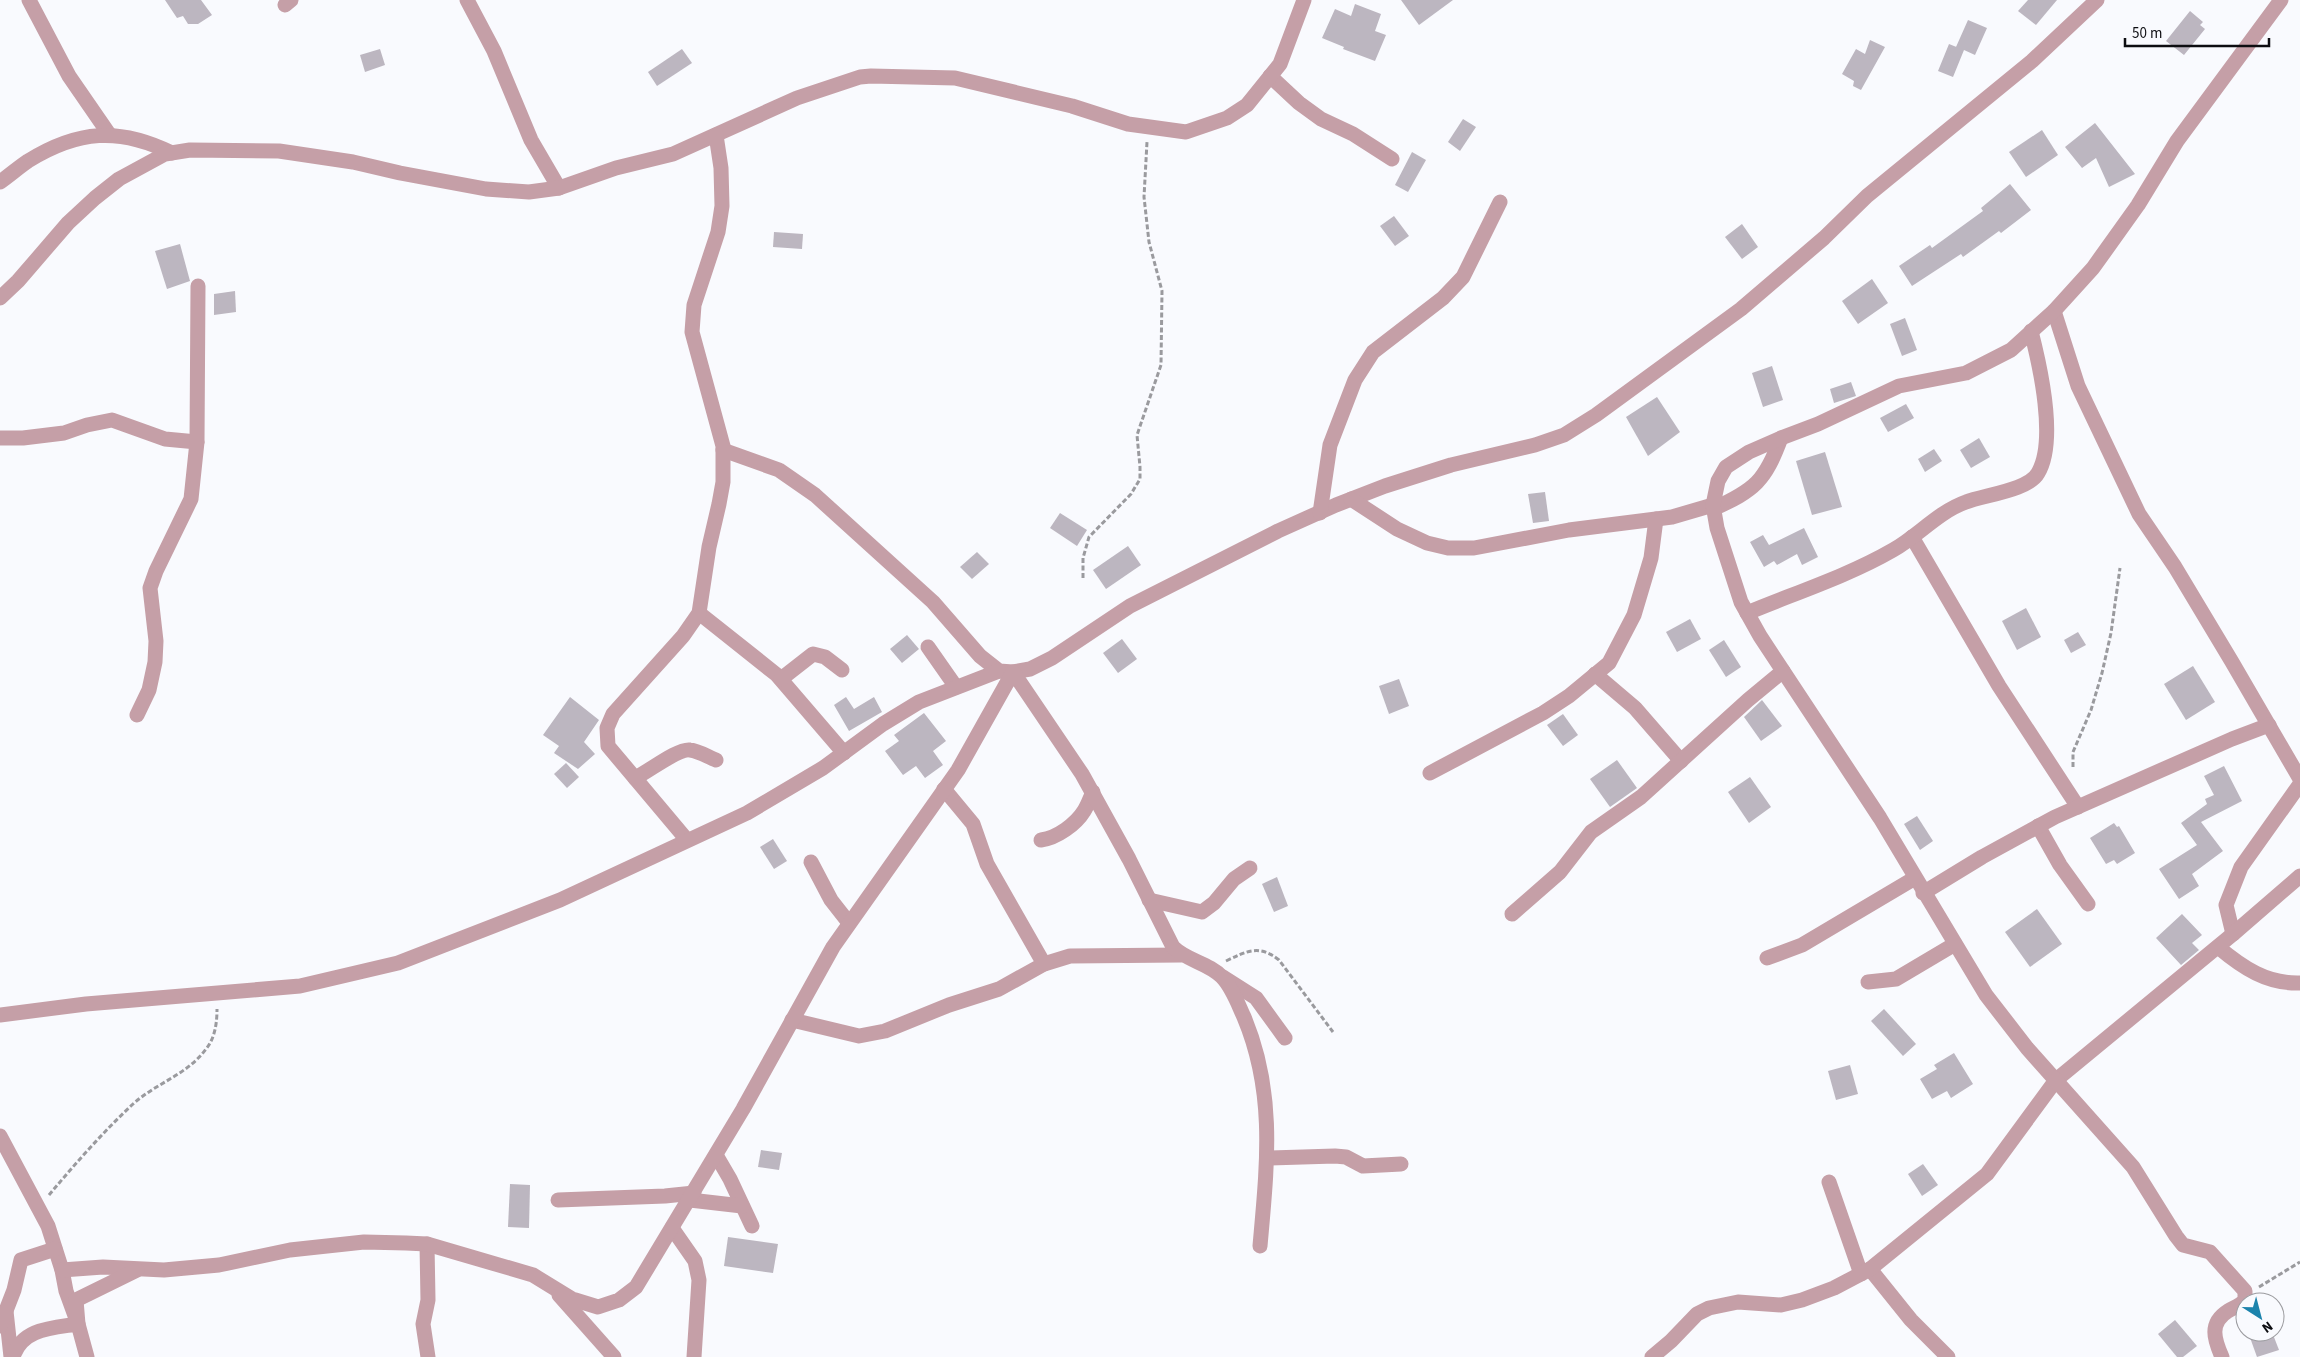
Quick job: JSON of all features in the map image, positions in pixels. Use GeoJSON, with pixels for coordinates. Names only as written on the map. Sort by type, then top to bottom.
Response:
{"type":"FeatureCollection","features":[{"type":"Feature","properties":{"kind":"street"},"geometry":{"type":"LineString","coordinates":[[30,0],[69,76],[109,134]]}},
{"type":"Feature","properties":{"kind":"street"},"geometry":{"type":"LineString","coordinates":[[467,0],[494,51],[531,140],[559,188]]}},
{"type":"Feature","properties":{"kind":"street"},"geometry":{"type":"LineString","coordinates":[[0,298],[18,281],[68,223],[95,198],[119,179],[147,163],[172,153],[190,150],[232,149],[279,151],[354,162],[400,173],[486,189],[529,192],[559,188],[616,168],[673,154],[797,98],[860,77],[872,76],[955,78],[1072,106],[1128,124],[1186,132],[1227,118],[1247,105],[1280,64],[1304,0]]}},
{"type":"Feature","properties":{"kind":"street"},"geometry":{"type":"LineString","coordinates":[[0,1015],[86,1004],[300,986],[398,963],[560,900],[747,813],[822,768],[919,702],[956,687],[1006,672],[1030,669],[1052,658],[1130,606],[1232,556],[1278,531],[1351,499],[1451,465],[1535,445],[1564,435],[1596,415],[1741,309],[1824,238],[1867,196],[2032,61],[2097,0]]}},
{"type":"Feature","properties":{"kind":"street"},"geometry":{"type":"LineString","coordinates":[[2244,1292],[2210,1252],[2183,1246],[2133,1167],[2027,1048],[1986,995],[1880,818],[1747,613],[1741,602],[1726,558],[1713,507],[1718,480],[1726,467],[1748,452],[1818,424],[1899,386],[1966,373],[2011,350],[2054,311],[2093,268],[2138,205],[2177,141],[2280,0]]}},
{"type":"Feature","properties":{"kind":"street"},"geometry":{"type":"LineString","coordinates":[[1270,76],[1321,119],[1353,134],[1392,159]]}},
{"type":"Feature","properties":{"kind":"street"},"geometry":{"type":"LineString","coordinates":[[0,182],[29,161],[77,138],[109,134],[131,136],[172,153]]}},
{"type":"Feature","properties":{"kind":"street"},"geometry":{"type":"LineString","coordinates":[[687,840],[608,746],[607,728],[613,714],[683,636],[699,613],[709,547],[723,482],[723,450],[692,332],[694,305],[718,232],[722,206],[721,168],[716,135]]}},
{"type":"Feature","properties":{"kind":"street"},"geometry":{"type":"LineString","coordinates":[[1320,513],[1330,445],[1355,380],[1373,352],[1443,298],[1462,277],[1500,202]]}},
{"type":"Feature","properties":{"kind":"street"},"geometry":{"type":"LineString","coordinates":[[137,715],[149,690],[155,662],[156,641],[150,588],[156,571],[191,499],[197,442],[198,286]]}},
{"type":"Feature","properties":{"kind":"street"},"geometry":{"type":"LineString","coordinates":[[2054,311],[2078,386],[2139,514],[2179,575],[2300,779]]}},
{"type":"Feature","properties":{"kind":"street"},"geometry":{"type":"LineString","coordinates":[[1747,613],[1854,569],[1894,550],[1945,512],[1964,502],[2019,487],[2037,475],[2043,462],[2046,416],[2042,371],[2031,331]]}},
{"type":"Feature","properties":{"kind":"street"},"geometry":{"type":"LineString","coordinates":[[0,438],[23,438],[64,433],[87,425],[112,420],[133,430],[165,439],[197,442]]}},
{"type":"Feature","properties":{"kind":"street"},"geometry":{"type":"LineString","coordinates":[[1351,499],[1397,529],[1427,542],[1448,548],[1474,548],[1569,530],[1656,519],[1713,507],[1744,494],[1757,484],[1770,465],[1781,438]]}},
{"type":"Feature","properties":{"kind":"street"},"geometry":{"type":"LineString","coordinates":[[723,450],[779,470],[815,495],[933,602],[980,656],[1006,672],[1093,792],[1164,925],[1170,941],[1181,954],[1256,998],[1285,1038]]}},
{"type":"Feature","properties":{"kind":"street"},"geometry":{"type":"LineString","coordinates":[[1430,773],[1543,713],[1569,696],[1609,663],[1634,615],[1651,558],[1656,519]]}},
{"type":"Feature","properties":{"kind":"street"},"geometry":{"type":"LineString","coordinates":[[1912,537],[1999,686],[2076,803]]}},
{"type":"Feature","properties":{"kind":"street"},"geometry":{"type":"LineString","coordinates":[[699,613],[780,679],[844,752]]}},
{"type":"Feature","properties":{"kind":"street"},"geometry":{"type":"LineString","coordinates":[[928,647],[956,687]]}},
{"type":"Feature","properties":{"kind":"street"},"geometry":{"type":"LineString","coordinates":[[780,679],[812,654],[825,657],[842,670]]}},
{"type":"Feature","properties":{"kind":"street"},"geometry":{"type":"LineString","coordinates":[[1512,914],[1560,872],[1591,832],[1641,797],[1748,700],[1783,671]]}},
{"type":"Feature","properties":{"kind":"street"},"geometry":{"type":"LineString","coordinates":[[62,1270],[103,1267],[164,1270],[219,1265],[290,1250],[364,1242],[427,1244],[533,1275],[572,1299],[598,1307],[619,1300],[636,1288],[692,1196],[833,947],[958,770],[1006,672]]}},
{"type":"Feature","properties":{"kind":"street"},"geometry":{"type":"LineString","coordinates":[[1594,674],[1635,708],[1681,761]]}},
{"type":"Feature","properties":{"kind":"street"},"geometry":{"type":"LineString","coordinates":[[1924,893],[2076,803],[2269,725]]}},
{"type":"Feature","properties":{"kind":"street"},"geometry":{"type":"LineString","coordinates":[[635,778],[684,750],[690,750],[716,760]]}},
{"type":"Feature","properties":{"kind":"street"},"geometry":{"type":"LineString","coordinates":[[2233,934],[2226,906],[2235,879],[2241,867],[2300,784]]}},
{"type":"Feature","properties":{"kind":"street"},"geometry":{"type":"LineString","coordinates":[[944,789],[973,824],[987,864],[1008,904],[1044,964]]}},
{"type":"Feature","properties":{"kind":"street"},"geometry":{"type":"LineString","coordinates":[[1041,840],[1051,839],[1068,827],[1084,811],[1093,792]]}},
{"type":"Feature","properties":{"kind":"street"},"geometry":{"type":"LineString","coordinates":[[2038,826],[2060,865],[2088,904]]}},
{"type":"Feature","properties":{"kind":"street"},"geometry":{"type":"LineString","coordinates":[[811,862],[831,900],[849,923]]}},
{"type":"Feature","properties":{"kind":"street"},"geometry":{"type":"LineString","coordinates":[[1149,900],[1202,912],[1214,903],[1234,879],[1250,868]]}},
{"type":"Feature","properties":{"kind":"street"},"geometry":{"type":"LineString","coordinates":[[1652,1357],[1671,1342],[1697,1314],[1708,1308],[1738,1302],[1781,1304],[1802,1300],[1834,1288],[1865,1272],[1987,1174],[2056,1080],[2218,947],[2300,876]]}},
{"type":"Feature","properties":{"kind":"street"},"geometry":{"type":"LineString","coordinates":[[1767,958],[1802,945],[1915,878]]}},
{"type":"Feature","properties":{"kind":"street"},"geometry":{"type":"LineString","coordinates":[[1868,982],[1896,979],[1955,944]]}},
{"type":"Feature","properties":{"kind":"street"},"geometry":{"type":"LineString","coordinates":[[2218,947],[2239,965],[2259,976],[2286,983],[2300,983]]}},
{"type":"Feature","properties":{"kind":"street"},"geometry":{"type":"LineString","coordinates":[[792,1020],[859,1036],[878,1032],[999,989],[1044,964],[1070,956],[1181,954]]}},
{"type":"Feature","properties":{"kind":"street"},"geometry":{"type":"LineString","coordinates":[[1216,973],[1237,1002],[1261,1069],[1267,1108],[1267,1158],[1260,1246]]}},
{"type":"Feature","properties":{"kind":"street"},"geometry":{"type":"LineString","coordinates":[[0,1136],[48,1226],[87,1357]]}},
{"type":"Feature","properties":{"kind":"street"},"geometry":{"type":"LineString","coordinates":[[716,1155],[730,1179],[752,1226]]}},
{"type":"Feature","properties":{"kind":"street"},"geometry":{"type":"LineString","coordinates":[[1267,1158],[1335,1156],[1346,1158],[1363,1166],[1401,1164]]}},
{"type":"Feature","properties":{"kind":"street"},"geometry":{"type":"LineString","coordinates":[[1829,1182],[1865,1272],[1948,1356]]}},
{"type":"Feature","properties":{"kind":"street"},"geometry":{"type":"LineString","coordinates":[[558,1200],[692,1196],[742,1206]]}},
{"type":"Feature","properties":{"kind":"street"},"geometry":{"type":"LineString","coordinates":[[672,1228],[695,1261],[699,1280],[694,1357]]}},
{"type":"Feature","properties":{"kind":"street"},"geometry":{"type":"LineString","coordinates":[[427,1244],[428,1300],[423,1324],[428,1357]]}},
{"type":"Feature","properties":{"kind":"street"},"geometry":{"type":"LineString","coordinates":[[0,1326],[21,1260],[55,1249]]}},
{"type":"Feature","properties":{"kind":"street"},"geometry":{"type":"LineString","coordinates":[[78,1324],[76,1300],[140,1269]]}},
{"type":"Feature","properties":{"kind":"street"},"geometry":{"type":"LineString","coordinates":[[552,1286],[614,1357]]}},
{"type":"Feature","properties":{"kind":"street"},"geometry":{"type":"LineString","coordinates":[[2222,1357],[2214,1334],[2216,1323],[2224,1314],[2235,1308]]}},
{"type":"Feature","properties":{"kind":"street"},"geometry":{"type":"LineString","coordinates":[[6,1311],[12,1357]]}},
{"type":"Feature","properties":{"kind":"street"},"geometry":{"type":"LineString","coordinates":[[12,1357],[15,1349],[35,1331],[78,1324]]}},
{"type":"Feature","properties":{"kind":"path"},"geometry":{"type":"LineString","coordinates":[[1083,578],[1083,558],[1090,538],[1131,494],[1140,479],[1137,435],[1161,365],[1162,292],[1149,242],[1144,197],[1144,165],[1148,127]]}},
{"type":"Feature","properties":{"kind":"path"},"geometry":{"type":"LineString","coordinates":[[2076,803],[2073,752],[2091,710],[2102,673],[2111,633],[2120,568]]}},
{"type":"Feature","properties":{"kind":"path"},"geometry":{"type":"LineString","coordinates":[[1216,973],[1250,950],[1270,953],[1279,960],[1333,1032]]}},
{"type":"Feature","properties":{"kind":"path"},"geometry":{"type":"LineString","coordinates":[[47,1196],[133,1104],[193,1064],[208,1047],[217,1025],[218,993]]}},
{"type":"Feature","properties":{"kind":"path"},"geometry":{"type":"LineString","coordinates":[[2251,1292],[2300,1262]]}},
{"type":"Feature","properties":{"kind":"building"},"geometry":{"type":"Polygon","coordinates":[[[165,0],[201,0],[212,15],[198,24],[188,24],[183,16],[177,18],[165,0]]]}},
{"type":"Feature","properties":{"kind":"building"},"geometry":{"type":"Polygon","coordinates":[[[1401,0],[1453,0],[1419,25],[1401,0]]]}},
{"type":"Feature","properties":{"kind":"building"},"geometry":{"type":"Polygon","coordinates":[[[2028,0],[2057,0],[2036,25],[2018,11],[2028,0]]]}},
{"type":"Feature","properties":{"kind":"building"},"geometry":{"type":"Polygon","coordinates":[[[1355,4],[1381,14],[1375,31],[1386,35],[1375,61],[1343,49],[1344,47],[1322,38],[1335,9],[1351,16],[1355,4]]]}},
{"type":"Feature","properties":{"kind":"building"},"geometry":{"type":"Polygon","coordinates":[[[2190,11],[2203,22],[2200,25],[2205,29],[2184,55],[2166,41],[2190,11]]]}},
{"type":"Feature","properties":{"kind":"building"},"geometry":{"type":"Polygon","coordinates":[[[1968,20],[1987,28],[1975,55],[1964,50],[1953,77],[1938,71],[1949,44],[1956,47],[1968,20]]]}},
{"type":"Feature","properties":{"kind":"building"},"geometry":{"type":"Polygon","coordinates":[[[1870,40],[1885,47],[1861,90],[1853,86],[1854,81],[1842,74],[1856,49],[1865,54],[1870,40]]]}},
{"type":"Feature","properties":{"kind":"building"},"geometry":{"type":"Polygon","coordinates":[[[380,49],[385,65],[365,72],[360,55],[380,49]]]}},
{"type":"Feature","properties":{"kind":"building"},"geometry":{"type":"Polygon","coordinates":[[[682,49],[692,63],[657,86],[648,72],[682,49]]]}},
{"type":"Feature","properties":{"kind":"building"},"geometry":{"type":"Polygon","coordinates":[[[1463,119],[1476,127],[1460,151],[1448,142],[1463,119]]]}},
{"type":"Feature","properties":{"kind":"building"},"geometry":{"type":"Polygon","coordinates":[[[2095,123],[2135,174],[2109,187],[2096,158],[2082,168],[2065,147],[2095,123]]]}},
{"type":"Feature","properties":{"kind":"building"},"geometry":{"type":"Polygon","coordinates":[[[2042,130],[2058,155],[2026,177],[2009,152],[2042,130]]]}},
{"type":"Feature","properties":{"kind":"building"},"geometry":{"type":"Polygon","coordinates":[[[1412,152],[1426,160],[1408,192],[1395,185],[1412,152]]]}},
{"type":"Feature","properties":{"kind":"building"},"geometry":{"type":"Polygon","coordinates":[[[2010,184],[2031,210],[2001,233],[1999,231],[1963,257],[1961,254],[1912,286],[1899,266],[1930,245],[1932,248],[1983,211],[1981,208],[2010,184]]]}},
{"type":"Feature","properties":{"kind":"building"},"geometry":{"type":"Polygon","coordinates":[[[1394,216],[1409,236],[1395,246],[1380,226],[1394,216]]]}},
{"type":"Feature","properties":{"kind":"building"},"geometry":{"type":"Polygon","coordinates":[[[1742,224],[1758,247],[1742,259],[1725,237],[1742,224]]]}},
{"type":"Feature","properties":{"kind":"building"},"geometry":{"type":"Polygon","coordinates":[[[774,232],[803,234],[802,249],[773,247],[774,232]]]}},
{"type":"Feature","properties":{"kind":"building"},"geometry":{"type":"Polygon","coordinates":[[[180,244],[190,281],[167,289],[155,251],[180,244]]]}},
{"type":"Feature","properties":{"kind":"building"},"geometry":{"type":"Polygon","coordinates":[[[1872,279],[1888,303],[1858,324],[1842,301],[1872,279]]]}},
{"type":"Feature","properties":{"kind":"building"},"geometry":{"type":"Polygon","coordinates":[[[235,291],[236,312],[214,315],[214,294],[235,291]]]}},
{"type":"Feature","properties":{"kind":"building"},"geometry":{"type":"Polygon","coordinates":[[[1905,318],[1917,350],[1902,356],[1890,324],[1905,318]]]}},
{"type":"Feature","properties":{"kind":"building"},"geometry":{"type":"Polygon","coordinates":[[[1772,366],[1783,400],[1763,407],[1752,373],[1772,366]]]}},
{"type":"Feature","properties":{"kind":"building"},"geometry":{"type":"Polygon","coordinates":[[[1851,382],[1856,396],[1834,403],[1830,389],[1851,382]]]}},
{"type":"Feature","properties":{"kind":"building"},"geometry":{"type":"Polygon","coordinates":[[[1657,397],[1680,432],[1648,456],[1626,417],[1657,397]]]}},
{"type":"Feature","properties":{"kind":"building"},"geometry":{"type":"Polygon","coordinates":[[[1906,404],[1914,418],[1888,432],[1880,418],[1906,404]]]}},
{"type":"Feature","properties":{"kind":"building"},"geometry":{"type":"Polygon","coordinates":[[[1979,438],[1990,457],[1971,468],[1960,450],[1979,438]]]}},
{"type":"Feature","properties":{"kind":"building"},"geometry":{"type":"Polygon","coordinates":[[[1934,449],[1942,461],[1925,472],[1918,459],[1934,449]]]}},
{"type":"Feature","properties":{"kind":"building"},"geometry":{"type":"Polygon","coordinates":[[[1825,452],[1842,507],[1812,515],[1796,461],[1825,452]]]}},
{"type":"Feature","properties":{"kind":"building"},"geometry":{"type":"Polygon","coordinates":[[[1545,492],[1549,521],[1533,523],[1528,494],[1545,492]]]}},
{"type":"Feature","properties":{"kind":"building"},"geometry":{"type":"Polygon","coordinates":[[[1060,513],[1087,530],[1077,546],[1050,528],[1060,513]]]}},
{"type":"Feature","properties":{"kind":"building"},"geometry":{"type":"Polygon","coordinates":[[[1804,528],[1818,557],[1802,565],[1797,554],[1777,565],[1774,561],[1764,567],[1750,542],[1763,535],[1769,545],[1804,528]]]}},
{"type":"Feature","properties":{"kind":"building"},"geometry":{"type":"Polygon","coordinates":[[[1128,546],[1141,565],[1106,589],[1093,570],[1128,546]]]}},
{"type":"Feature","properties":{"kind":"building"},"geometry":{"type":"Polygon","coordinates":[[[977,552],[989,564],[972,579],[960,567],[977,552]]]}},
{"type":"Feature","properties":{"kind":"building"},"geometry":{"type":"Polygon","coordinates":[[[2026,608],[2041,637],[2017,650],[2002,621],[2026,608]]]}},
{"type":"Feature","properties":{"kind":"building"},"geometry":{"type":"Polygon","coordinates":[[[1690,619],[1701,639],[1677,652],[1666,632],[1690,619]]]}},
{"type":"Feature","properties":{"kind":"building"},"geometry":{"type":"Polygon","coordinates":[[[2078,632],[2086,645],[2071,653],[2064,640],[2078,632]]]}},
{"type":"Feature","properties":{"kind":"building"},"geometry":{"type":"Polygon","coordinates":[[[907,635],[919,649],[902,663],[890,649],[907,635]]]}},
{"type":"Feature","properties":{"kind":"building"},"geometry":{"type":"Polygon","coordinates":[[[1122,639],[1137,659],[1118,673],[1103,653],[1122,639]]]}},
{"type":"Feature","properties":{"kind":"building"},"geometry":{"type":"Polygon","coordinates":[[[1724,640],[1741,667],[1726,677],[1709,650],[1724,640]]]}},
{"type":"Feature","properties":{"kind":"building"},"geometry":{"type":"Polygon","coordinates":[[[2193,666],[2215,702],[2186,720],[2164,684],[2193,666]]]}},
{"type":"Feature","properties":{"kind":"building"},"geometry":{"type":"Polygon","coordinates":[[[1399,679],[1409,706],[1389,714],[1379,686],[1399,679]]]}},
{"type":"Feature","properties":{"kind":"building"},"geometry":{"type":"Polygon","coordinates":[[[570,697],[599,720],[584,742],[595,754],[578,769],[554,753],[559,746],[543,735],[570,697]]]}},
{"type":"Feature","properties":{"kind":"building"},"geometry":{"type":"Polygon","coordinates":[[[846,697],[854,709],[874,697],[882,712],[849,731],[834,705],[846,697]]]}},
{"type":"Feature","properties":{"kind":"building"},"geometry":{"type":"Polygon","coordinates":[[[1762,700],[1782,726],[1761,741],[1744,717],[1762,700]]]}},
{"type":"Feature","properties":{"kind":"building"},"geometry":{"type":"Polygon","coordinates":[[[924,713],[946,741],[933,751],[943,765],[925,778],[916,766],[903,775],[885,751],[899,741],[894,735],[924,713]]]}},
{"type":"Feature","properties":{"kind":"building"},"geometry":{"type":"Polygon","coordinates":[[[1563,714],[1578,735],[1563,746],[1547,725],[1563,714]]]}},
{"type":"Feature","properties":{"kind":"building"},"geometry":{"type":"Polygon","coordinates":[[[1617,760],[1637,788],[1610,807],[1590,779],[1617,760]]]}},
{"type":"Feature","properties":{"kind":"building"},"geometry":{"type":"Polygon","coordinates":[[[566,763],[579,777],[567,788],[554,774],[566,763]]]}},
{"type":"Feature","properties":{"kind":"building"},"geometry":{"type":"Polygon","coordinates":[[[2224,766],[2242,801],[2201,822],[2223,851],[2192,874],[2199,886],[2179,899],[2159,869],[2197,845],[2181,823],[2207,804],[2205,799],[2214,795],[2204,776],[2224,766]]]}},
{"type":"Feature","properties":{"kind":"building"},"geometry":{"type":"Polygon","coordinates":[[[1750,777],[1771,807],[1749,823],[1728,792],[1750,777]]]}},
{"type":"Feature","properties":{"kind":"building"},"geometry":{"type":"Polygon","coordinates":[[[1917,816],[1933,841],[1920,850],[1904,824],[1917,816]]]}},
{"type":"Feature","properties":{"kind":"building"},"geometry":{"type":"Polygon","coordinates":[[[2114,823],[2117,827],[2119,826],[2135,853],[2117,864],[2114,860],[2106,864],[2090,838],[2114,823]]]}},
{"type":"Feature","properties":{"kind":"building"},"geometry":{"type":"Polygon","coordinates":[[[773,839],[787,861],[774,869],[760,847],[773,839]]]}},
{"type":"Feature","properties":{"kind":"building"},"geometry":{"type":"Polygon","coordinates":[[[1277,877],[1288,906],[1274,912],[1262,884],[1277,877]]]}},
{"type":"Feature","properties":{"kind":"building"},"geometry":{"type":"Polygon","coordinates":[[[2037,909],[2062,944],[2030,967],[2005,932],[2037,909]]]}},
{"type":"Feature","properties":{"kind":"building"},"geometry":{"type":"Polygon","coordinates":[[[2182,914],[2202,935],[2192,943],[2199,950],[2181,965],[2156,938],[2182,914]]]}},
{"type":"Feature","properties":{"kind":"building"},"geometry":{"type":"Polygon","coordinates":[[[1884,1009],[1916,1044],[1903,1056],[1871,1021],[1884,1009]]]}},
{"type":"Feature","properties":{"kind":"building"},"geometry":{"type":"Polygon","coordinates":[[[1954,1053],[1973,1084],[1951,1098],[1947,1091],[1932,1099],[1920,1079],[1937,1069],[1934,1065],[1954,1053]]]}},
{"type":"Feature","properties":{"kind":"building"},"geometry":{"type":"Polygon","coordinates":[[[1850,1065],[1858,1094],[1836,1100],[1828,1071],[1850,1065]]]}},
{"type":"Feature","properties":{"kind":"building"},"geometry":{"type":"Polygon","coordinates":[[[761,1150],[782,1153],[779,1170],[758,1167],[761,1150]]]}},
{"type":"Feature","properties":{"kind":"building"},"geometry":{"type":"Polygon","coordinates":[[[1923,1164],[1938,1185],[1922,1196],[1908,1174],[1923,1164]]]}},
{"type":"Feature","properties":{"kind":"building"},"geometry":{"type":"Polygon","coordinates":[[[510,1184],[530,1185],[529,1228],[508,1227],[510,1184]]]}},
{"type":"Feature","properties":{"kind":"building"},"geometry":{"type":"Polygon","coordinates":[[[728,1237],[778,1244],[773,1273],[724,1266],[728,1237]]]}},
{"type":"Feature","properties":{"kind":"building"},"geometry":{"type":"Polygon","coordinates":[[[2175,1320],[2197,1346],[2183,1357],[2177,1357],[2158,1334],[2175,1320]]]}},
{"type":"Feature","properties":{"kind":"building"},"geometry":{"type":"Polygon","coordinates":[[[2252,1342],[2276,1342],[2279,1350],[2257,1357],[2252,1342]]]}}]}
